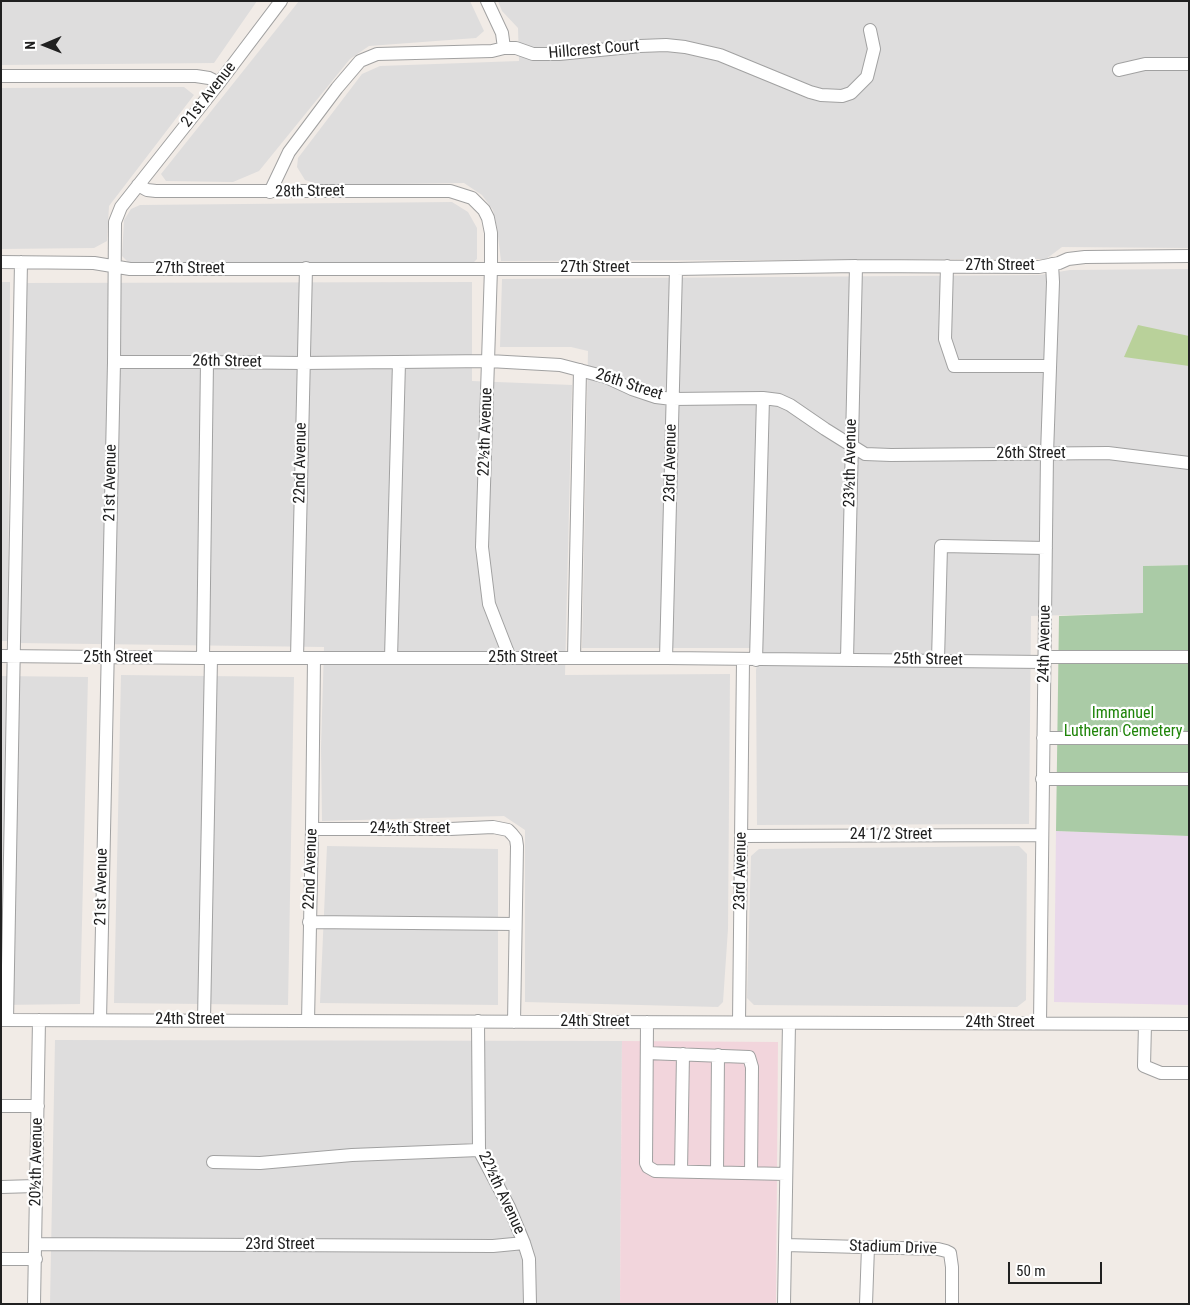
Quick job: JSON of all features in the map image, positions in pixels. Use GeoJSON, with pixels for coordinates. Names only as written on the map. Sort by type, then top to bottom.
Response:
{"type":"FeatureCollection","features":[{"type":"Feature","properties":{"kind":"street","name":"21st Avenue"},"geometry":{"type":"LineString","coordinates":[[100,1020],[114,362],[115,222],[117,214],[138,185],[281,1]]}},
{"type":"Feature","properties":{"kind":"street"},"geometry":{"type":"LineString","coordinates":[[487,1],[502,33],[504,48]]}},
{"type":"Feature","properties":{"kind":"street","name":"Hillcrest Court"},"geometry":{"type":"LineString","coordinates":[[270,192],[289,152],[337,88],[360,61],[377,54],[492,51],[516,48],[533,54],[559,54],[653,45],[685,47],[737,61],[752,70],[810,92],[842,96],[851,93],[867,78],[874,49],[870,30]]}},
{"type":"Feature","properties":{"kind":"street"},"geometry":{"type":"LineString","coordinates":[[1119,70],[1144,64],[1189,64]]}},
{"type":"Feature","properties":{"kind":"street"},"geometry":{"type":"LineString","coordinates":[[1,76],[196,76],[209,78],[219,83]]}},
{"type":"Feature","properties":{"kind":"street","name":"28th Street"},"geometry":{"type":"LineString","coordinates":[[138,185],[147,190],[156,191],[450,191],[472,198],[480,205]]}},
{"type":"Feature","properties":{"kind":"street","name":"22½th Avenue"},"geometry":{"type":"LineString","coordinates":[[480,205],[488,218],[491,233],[489,361],[482,547],[489,604],[510,658]]}},
{"type":"Feature","properties":{"kind":"street","name":"27th Street"},"geometry":{"type":"LineString","coordinates":[[1,262],[94,263],[130,269],[676,269],[856,266],[1039,267],[1068,259],[1085,257],[1189,256]]}},
{"type":"Feature","properties":{"kind":"street"},"geometry":{"type":"LineString","coordinates":[[4,1020],[8,656],[21,262]]}},
{"type":"Feature","properties":{"kind":"street","name":"24th Avenue"},"geometry":{"type":"LineString","coordinates":[[1040,1023],[1047,454],[1054,282],[1052,264]]}},
{"type":"Feature","properties":{"kind":"street","name":"23½th Avenue"},"geometry":{"type":"LineString","coordinates":[[847,659],[856,266]]}},
{"type":"Feature","properties":{"kind":"street"},"geometry":{"type":"LineString","coordinates":[[947,266],[945,339],[954,366],[1050,366]]}},
{"type":"Feature","properties":{"kind":"street","name":"22nd Avenue"},"geometry":{"type":"LineString","coordinates":[[298,658],[306,268]]}},
{"type":"Feature","properties":{"kind":"street","name":"23rd Avenue"},"geometry":{"type":"LineString","coordinates":[[666,658],[676,269]]}},
{"type":"Feature","properties":{"kind":"street","name":"26th Street"},"geometry":{"type":"LineString","coordinates":[[114,362],[303,363],[489,361],[560,364],[606,377],[646,394],[672,399],[763,398],[779,400],[790,405],[865,454],[1108,453],[1189,463]]}},
{"type":"Feature","properties":{"kind":"street"},"geometry":{"type":"LineString","coordinates":[[204,1020],[207,362]]}},
{"type":"Feature","properties":{"kind":"street"},"geometry":{"type":"LineString","coordinates":[[391,658],[399,362]]}},
{"type":"Feature","properties":{"kind":"street"},"geometry":{"type":"LineString","coordinates":[[574,658],[580,370]]}},
{"type":"Feature","properties":{"kind":"street","name":"23rd Avenue"},"geometry":{"type":"LineString","coordinates":[[739,1022],[741,836],[763,398]]}},
{"type":"Feature","properties":{"kind":"street"},"geometry":{"type":"LineString","coordinates":[[938,660],[941,546],[1046,548]]}},
{"type":"Feature","properties":{"kind":"street","name":"25th Street"},"geometry":{"type":"LineString","coordinates":[[8,656],[107,658],[666,658],[750,660],[1044,660],[1189,657]]}},
{"type":"Feature","properties":{"kind":"street","name":"22nd Avenue"},"geometry":{"type":"LineString","coordinates":[[308,1021],[314,658]]}},
{"type":"Feature","properties":{"kind":"street"},"geometry":{"type":"LineString","coordinates":[[1043,738],[1189,738]]}},
{"type":"Feature","properties":{"kind":"street"},"geometry":{"type":"LineString","coordinates":[[1042,779],[1189,779]]}},
{"type":"Feature","properties":{"kind":"street","name":"24½th Street"},"geometry":{"type":"LineString","coordinates":[[312,830],[493,827],[508,830],[516,839],[515,924]]}},
{"type":"Feature","properties":{"kind":"street","name":"24 1/2 Street"},"geometry":{"type":"LineString","coordinates":[[741,836],[1041,835]]}},
{"type":"Feature","properties":{"kind":"street"},"geometry":{"type":"LineString","coordinates":[[309,922],[515,924],[514,1022]]}},
{"type":"Feature","properties":{"kind":"street","name":"24th Street"},"geometry":{"type":"LineString","coordinates":[[4,1020],[1189,1024]]}},
{"type":"Feature","properties":{"kind":"street","name":"20½th Avenue"},"geometry":{"type":"LineString","coordinates":[[34,1304],[39,1020]]}},
{"type":"Feature","properties":{"kind":"street","name":"22½th Avenue"},"geometry":{"type":"LineString","coordinates":[[478,1021],[479,1150],[509,1207],[524,1242],[529,1259],[530,1304]]}},
{"type":"Feature","properties":{"kind":"street"},"geometry":{"type":"LineString","coordinates":[[647,1022],[646,1163],[648,1167],[655,1171],[786,1174]]}},
{"type":"Feature","properties":{"kind":"street"},"geometry":{"type":"LineString","coordinates":[[784,1304],[788,1022]]}},
{"type":"Feature","properties":{"kind":"street"},"geometry":{"type":"LineString","coordinates":[[1144,1024],[1144,1066],[1161,1073],[1189,1073]]}},
{"type":"Feature","properties":{"kind":"street"},"geometry":{"type":"LineString","coordinates":[[647,1053],[746,1056],[749,1058],[751,1062],[752,1173]]}},
{"type":"Feature","properties":{"kind":"street"},"geometry":{"type":"LineString","coordinates":[[681,1171],[683,1054]]}},
{"type":"Feature","properties":{"kind":"street"},"geometry":{"type":"LineString","coordinates":[[717,1172],[718,1055]]}},
{"type":"Feature","properties":{"kind":"street"},"geometry":{"type":"LineString","coordinates":[[1,1106],[38,1106]]}},
{"type":"Feature","properties":{"kind":"street"},"geometry":{"type":"LineString","coordinates":[[213,1162],[260,1163],[352,1155],[479,1150]]}},
{"type":"Feature","properties":{"kind":"street"},"geometry":{"type":"LineString","coordinates":[[1,1187],[36,1186]]}},
{"type":"Feature","properties":{"kind":"street","name":"23rd Street"},"geometry":{"type":"LineString","coordinates":[[35,1244],[493,1246],[524,1242]]}},
{"type":"Feature","properties":{"kind":"street","name":"Stadium Drive"},"geometry":{"type":"LineString","coordinates":[[785,1244],[938,1249],[946,1251],[950,1254],[952,1267],[952,1304]]}},
{"type":"Feature","properties":{"kind":"street"},"geometry":{"type":"LineString","coordinates":[[866,1304],[868,1247]]}},
{"type":"Feature","properties":{"kind":"street"},"geometry":{"type":"LineString","coordinates":[[1,1259],[36,1259]]}},
{"type":"Feature","properties":{"kind":"shaded area"},"geometry":{"type":"Polygon","coordinates":[[[1,1],[257,1],[214,63],[1,65],[1,1]]]}},
{"type":"Feature","properties":{"kind":"shaded area"},"geometry":{"type":"Polygon","coordinates":[[[299,1],[470,1],[484,31],[476,38],[369,46],[350,59],[259,171],[233,182],[166,181],[161,174],[299,1]]]}},
{"type":"Feature","properties":{"kind":"shaded area"},"geometry":{"type":"Polygon","coordinates":[[[498,1],[1189,1],[1189,248],[1062,247],[1046,259],[501,261],[493,210],[482,195],[464,183],[321,185],[305,180],[297,167],[298,158],[362,74],[380,66],[519,61],[518,28],[502,11],[498,1]]]}},
{"type":"Feature","properties":{"kind":"shaded area"},"geometry":{"type":"Polygon","coordinates":[[[184,87],[194,95],[109,206],[107,241],[94,248],[1,249],[1,88],[184,87]]]}},
{"type":"Feature","properties":{"kind":"shaded area"},"geometry":{"type":"Polygon","coordinates":[[[452,202],[468,212],[477,228],[477,259],[473,263],[129,263],[122,256],[124,220],[131,209],[140,205],[452,202]]]}},
{"type":"Feature","properties":{"kind":"shaded area"},"geometry":{"type":"Polygon","coordinates":[[[1189,269],[1189,565],[1143,566],[1143,613],[1031,616],[1029,824],[757,825],[756,670],[761,648],[582,648],[588,351],[571,347],[500,347],[502,279],[1040,275],[1070,270],[1189,269]]]}},
{"type":"Feature","properties":{"kind":"shaded area"},"geometry":{"type":"Polygon","coordinates":[[[1,282],[10,282],[8,641],[1,641],[1,282]]]}},
{"type":"Feature","properties":{"kind":"shaded area"},"geometry":{"type":"Polygon","coordinates":[[[472,282],[472,381],[572,385],[565,675],[730,674],[728,929],[723,1002],[718,1007],[525,1002],[525,830],[504,816],[322,821],[321,748],[324,647],[18,643],[26,283],[472,282]]]}},
{"type":"Feature","properties":{"kind":"shaded area"},"geometry":{"type":"Polygon","coordinates":[[[121,675],[294,677],[288,1005],[114,1003],[121,675]]]}},
{"type":"Feature","properties":{"kind":"shaded area"},"geometry":{"type":"Polygon","coordinates":[[[1,676],[88,677],[80,1004],[1,1005],[1,676]]]}},
{"type":"Feature","properties":{"kind":"shaded area"},"geometry":{"type":"Polygon","coordinates":[[[1056,831],[1189,836],[1189,1005],[1054,1002],[1056,831]]]}},
{"type":"Feature","properties":{"kind":"shaded area"},"geometry":{"type":"Polygon","coordinates":[[[327,846],[498,849],[498,1005],[320,1003],[327,846]]]}},
{"type":"Feature","properties":{"kind":"shaded area"},"geometry":{"type":"Polygon","coordinates":[[[1019,846],[1027,854],[1026,1000],[1017,1007],[754,1005],[747,998],[751,856],[759,849],[1019,846]]]}},
{"type":"Feature","properties":{"kind":"shaded area"},"geometry":{"type":"Polygon","coordinates":[[[55,1040],[622,1041],[620,1304],[50,1304],[55,1040]]]}},
{"type":"Feature","properties":{"kind":"shaded area"},"geometry":{"type":"Polygon","coordinates":[[[622,1041],[778,1042],[776,1304],[620,1304],[622,1041]]]}},
{"type":"Feature","properties":{"kind":"green space"},"geometry":{"type":"Polygon","coordinates":[[[1138,325],[1189,336],[1189,366],[1124,357],[1138,325]]]}},
{"type":"Feature","properties":{"kind":"green space","name":"Immanuel Lutheran Cemetery"},"geometry":{"type":"Polygon","coordinates":[[[1189,565],[1189,836],[1056,831],[1059,616],[1143,613],[1143,566],[1189,565]]]}}]}
